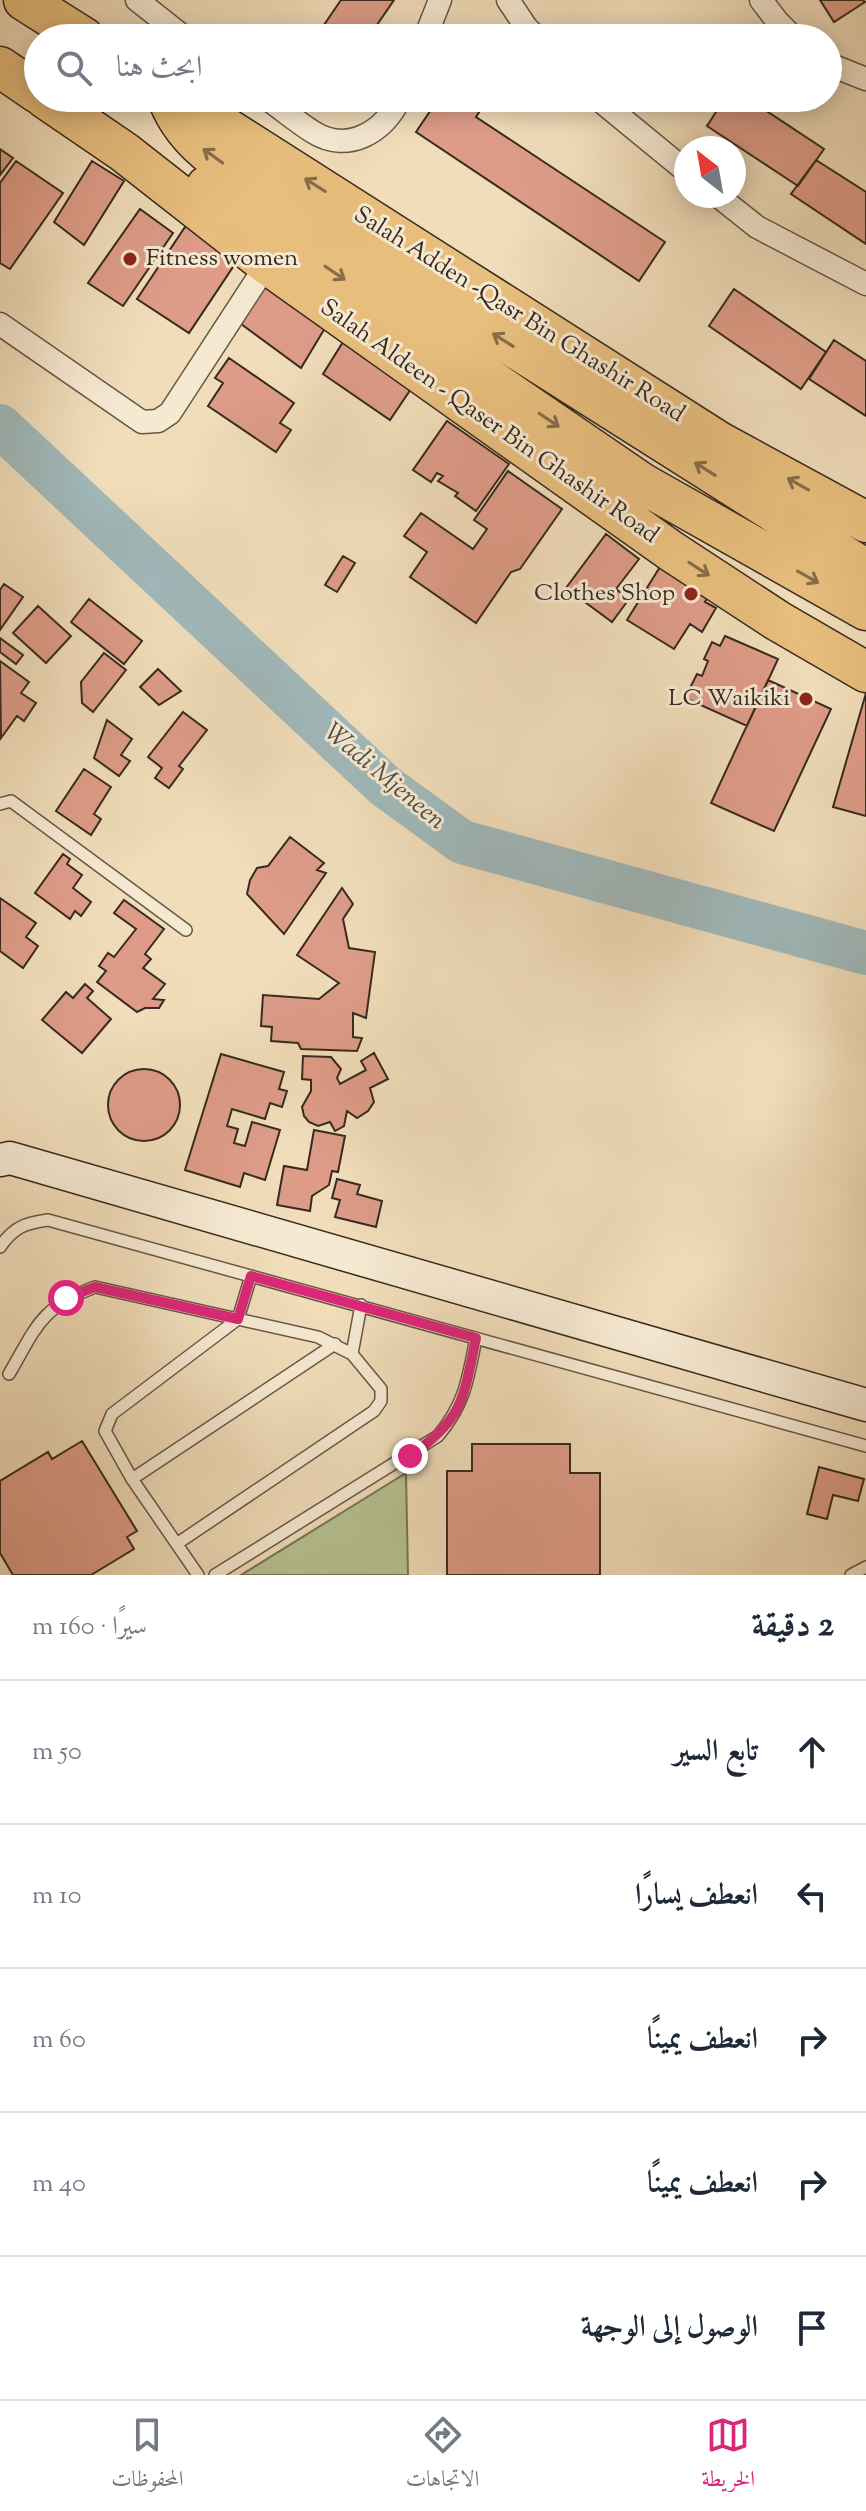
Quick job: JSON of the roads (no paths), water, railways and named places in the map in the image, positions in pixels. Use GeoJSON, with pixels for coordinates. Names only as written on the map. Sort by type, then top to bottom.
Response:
{"type":"FeatureCollection","features":[{"type":"Feature","properties":{"kind":"highway"},"geometry":{"type":"LineString","coordinates":[[24,0],[62,24]]}},
{"type":"Feature","properties":{"kind":"highway"},"geometry":{"type":"LineString","coordinates":[[0,67],[24,83]]}},
{"type":"Feature","properties":{"kind":"highway","name":"Salah Aldeen - Qaser Bin Ghashir Road"},"geometry":{"type":"LineString","coordinates":[[65,112],[124,152],[267,264],[671,551],[778,621],[866,672]]}},
{"type":"Feature","properties":{"kind":"highway"},"geometry":{"type":"LineString","coordinates":[[175,112],[190,135],[215,158],[866,570]]}},
{"type":"Feature","properties":{"kind":"highway","name":"Salah Adden -Qasr Bin Ghashir Road"},"geometry":{"type":"LineString","coordinates":[[201,112],[719,442],[866,522]]}},
{"type":"Feature","properties":{"kind":"highway"},"geometry":{"type":"LineString","coordinates":[[124,152],[154,156],[182,169],[643,484],[866,610]]}},
{"type":"Feature","properties":{"kind":"main road"},"geometry":{"type":"LineString","coordinates":[[0,1160],[10,1158],[866,1405]]}},
{"type":"Feature","properties":{"kind":"street"},"geometry":{"type":"LineString","coordinates":[[137,0],[167,24]]}},
{"type":"Feature","properties":{"kind":"street"},"geometry":{"type":"LineString","coordinates":[[431,24],[440,0]]}},
{"type":"Feature","properties":{"kind":"street"},"geometry":{"type":"LineString","coordinates":[[508,0],[524,24]]}},
{"type":"Feature","properties":{"kind":"street"},"geometry":{"type":"LineString","coordinates":[[761,0],[780,24]]}},
{"type":"Feature","properties":{"kind":"street"},"geometry":{"type":"LineString","coordinates":[[842,70],[866,79]]}},
{"type":"Feature","properties":{"kind":"street"},"geometry":{"type":"LineString","coordinates":[[286,112],[315,133],[333,140],[351,141],[372,134],[392,112]]}},
{"type":"Feature","properties":{"kind":"street"},"geometry":{"type":"LineString","coordinates":[[614,112],[674,161]]}},
{"type":"Feature","properties":{"kind":"street"},"geometry":{"type":"LineString","coordinates":[[733,208],[757,227],[866,284]]}},
{"type":"Feature","properties":{"kind":"street"},"geometry":{"type":"LineString","coordinates":[[0,324],[142,422],[158,421],[170,413],[267,264]]}},
{"type":"Feature","properties":{"kind":"lane"},"geometry":{"type":"LineString","coordinates":[[0,804],[11,801],[186,930]]}},
{"type":"Feature","properties":{"kind":"lane"},"geometry":{"type":"LineString","coordinates":[[0,1247],[11,1231],[18,1227],[48,1220],[866,1446]]}},
{"type":"Feature","properties":{"kind":"lane"},"geometry":{"type":"LineString","coordinates":[[198,1575],[132,1479],[105,1431],[112,1414],[238,1319],[251,1276]]}},
{"type":"Feature","properties":{"kind":"lane"},"geometry":{"type":"LineString","coordinates":[[9,1374],[44,1316],[66,1298],[95,1287],[318,1337],[352,1354],[381,1389],[381,1401],[374,1411],[178,1543]]}},
{"type":"Feature","properties":{"kind":"lane"},"geometry":{"type":"LineString","coordinates":[[352,1354],[361,1305]]}},
{"type":"Feature","properties":{"kind":"lane"},"geometry":{"type":"LineString","coordinates":[[215,1575],[438,1436],[454,1417],[465,1393],[476,1338]]}},
{"type":"Feature","properties":{"kind":"lane"},"geometry":{"type":"LineString","coordinates":[[132,1479],[335,1344]]}},
{"type":"Feature","properties":{"kind":"lane"},"geometry":{"type":"LineString","coordinates":[[851,1575],[866,1567]]}},
{"type":"Feature","properties":{"kind":"waterway","name":"Wadi Mjeneen"},"geometry":{"type":"LineString","coordinates":[[0,426],[385,786],[462,842],[866,953]]}},
{"type":"Feature","properties":{"kind":"place","name":"Fitness women"},"geometry":{"type":"Point","coordinates":[130,259]}},
{"type":"Feature","properties":{"kind":"place","name":"Clothes Shop"},"geometry":{"type":"Point","coordinates":[691,594]}},
{"type":"Feature","properties":{"kind":"place","name":"LC Waikiki"},"geometry":{"type":"Point","coordinates":[806,699]}}]}
